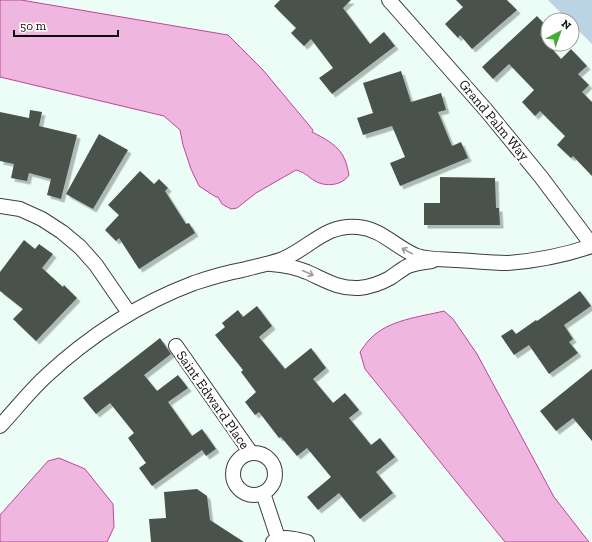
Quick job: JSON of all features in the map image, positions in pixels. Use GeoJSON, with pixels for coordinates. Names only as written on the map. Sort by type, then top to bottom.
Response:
{"type":"FeatureCollection","features":[{"type":"Feature","properties":{"kind":"street","name":"Grand Palm Way"},"geometry":{"type":"LineString","coordinates":[[389,0],[430,44],[486,110],[541,177],[592,245]]}},
{"type":"Feature","properties":{"kind":"street"},"geometry":{"type":"LineString","coordinates":[[0,206],[20,209],[42,219],[62,232],[80,247],[96,265],[129,313]]}},
{"type":"Feature","properties":{"kind":"street"},"geometry":{"type":"LineString","coordinates":[[0,426],[44,378],[76,350],[105,328],[129,313],[194,283],[229,272],[271,264],[296,252],[330,230],[345,227],[360,227],[373,230],[385,236],[396,245],[419,257],[506,263],[543,259],[573,252],[592,245]]}},
{"type":"Feature","properties":{"kind":"street"},"geometry":{"type":"LineString","coordinates":[[271,264],[291,267],[308,273],[329,284],[359,288],[376,284],[390,278],[407,267],[420,262],[444,259]]}},
{"type":"Feature","properties":{"kind":"street","name":"Saint Edward Place"},"geometry":{"type":"LineString","coordinates":[[176,346],[251,453]]}},
{"type":"Feature","properties":{"kind":"street","name":"Saint Edward Place"},"geometry":{"type":"LineString","coordinates":[[251,453],[265,456],[274,468],[275,475],[273,482],[269,489],[264,493],[251,495],[239,490],[235,485],[232,472],[238,460],[251,453]]}},
{"type":"Feature","properties":{"kind":"street"},"geometry":{"type":"LineString","coordinates":[[264,493],[276,540],[295,539],[307,542]]}},
{"type":"Feature","properties":{"kind":"shaded area"},"geometry":{"type":"Polygon","coordinates":[[[0,0],[21,0],[228,35],[263,70],[313,130],[312,132],[331,143],[343,155],[349,175],[346,179],[338,183],[328,185],[319,183],[304,173],[296,170],[256,193],[237,208],[231,209],[222,204],[218,197],[199,186],[191,169],[180,130],[164,116],[0,77],[0,0]]]}},
{"type":"Feature","properties":{"kind":"shaded area"},"geometry":{"type":"Polygon","coordinates":[[[548,0],[592,0],[592,44],[580,32],[580,12],[560,12],[548,0]]]}},
{"type":"Feature","properties":{"kind":"shaded area"},"geometry":{"type":"Polygon","coordinates":[[[444,311],[453,319],[477,354],[554,497],[589,542],[505,542],[365,369],[360,352],[377,333],[386,327],[404,320],[444,311]]]}},
{"type":"Feature","properties":{"kind":"shaded area"},"geometry":{"type":"Polygon","coordinates":[[[59,458],[85,469],[113,504],[114,527],[107,542],[0,542],[0,515],[48,461],[59,458]]]}},
{"type":"Feature","properties":{"kind":"building"},"geometry":{"type":"Polygon","coordinates":[[[280,0],[351,0],[343,8],[370,44],[384,32],[395,46],[332,94],[319,78],[333,68],[311,39],[304,46],[291,33],[296,28],[274,6],[280,0]]]}},
{"type":"Feature","properties":{"kind":"building"},"geometry":{"type":"Polygon","coordinates":[[[456,0],[507,0],[517,10],[472,49],[460,35],[458,38],[445,24],[463,7],[456,0]]]}},
{"type":"Feature","properties":{"kind":"building"},"geometry":{"type":"Polygon","coordinates":[[[537,16],[540,19],[540,52],[555,52],[561,59],[568,52],[574,52],[587,66],[578,74],[589,85],[582,92],[592,102],[592,176],[573,156],[571,158],[557,145],[565,136],[540,111],[535,116],[522,102],[534,90],[509,64],[493,79],[482,67],[537,16]]]}},
{"type":"Feature","properties":{"kind":"building"},"geometry":{"type":"Polygon","coordinates":[[[401,71],[411,102],[441,93],[446,110],[438,112],[452,146],[461,142],[468,158],[400,186],[390,163],[405,157],[392,126],[363,135],[357,118],[373,113],[363,83],[401,71]]]}},
{"type":"Feature","properties":{"kind":"building"},"geometry":{"type":"Polygon","coordinates":[[[30,110],[42,112],[39,126],[77,135],[61,199],[47,195],[51,179],[29,173],[27,181],[11,178],[14,164],[0,161],[0,112],[29,118],[30,110]]]}},
{"type":"Feature","properties":{"kind":"building"},"geometry":{"type":"Polygon","coordinates":[[[99,134],[128,150],[93,209],[66,194],[99,134]]]}},
{"type":"Feature","properties":{"kind":"building"},"geometry":{"type":"Polygon","coordinates":[[[140,171],[154,184],[159,179],[168,188],[165,191],[186,224],[189,223],[195,233],[139,269],[119,238],[116,241],[105,230],[119,215],[108,205],[140,171]]]}},
{"type":"Feature","properties":{"kind":"building"},"geometry":{"type":"Polygon","coordinates":[[[440,177],[495,178],[496,208],[499,208],[500,225],[424,225],[424,203],[440,203],[440,177]]]}},
{"type":"Feature","properties":{"kind":"building"},"geometry":{"type":"Polygon","coordinates":[[[24,240],[35,249],[39,244],[53,254],[42,268],[63,287],[64,285],[77,298],[36,341],[13,319],[23,309],[0,291],[0,272],[24,240]]]}},
{"type":"Feature","properties":{"kind":"building"},"geometry":{"type":"Polygon","coordinates":[[[580,291],[591,306],[564,325],[573,339],[569,342],[578,353],[549,374],[529,345],[514,355],[501,336],[512,329],[516,334],[580,291]]]}},
{"type":"Feature","properties":{"kind":"building"},"geometry":{"type":"Polygon","coordinates":[[[257,306],[272,326],[259,337],[285,369],[311,348],[326,368],[313,379],[333,403],[345,393],[359,410],[349,418],[371,445],[380,438],[395,457],[376,472],[393,493],[360,519],[339,493],[318,510],[307,497],[331,477],[307,448],[297,456],[281,437],[279,438],[259,412],[255,415],[245,402],[256,392],[241,372],[243,370],[215,335],[225,327],[222,323],[238,310],[243,317],[257,306]]]}},
{"type":"Feature","properties":{"kind":"building"},"geometry":{"type":"Polygon","coordinates":[[[160,338],[171,354],[144,375],[157,391],[178,375],[188,388],[168,402],[192,436],[202,429],[216,449],[206,456],[202,450],[152,486],[139,468],[146,463],[128,438],[134,433],[110,403],[96,414],[83,398],[160,338]]]}},
{"type":"Feature","properties":{"kind":"building"},"geometry":{"type":"Polygon","coordinates":[[[592,369],[592,441],[573,418],[556,431],[540,411],[592,369]]]}},
{"type":"Feature","properties":{"kind":"building"},"geometry":{"type":"Polygon","coordinates":[[[197,489],[207,496],[210,520],[244,542],[151,542],[149,519],[166,518],[164,492],[197,489]]]}}]}
